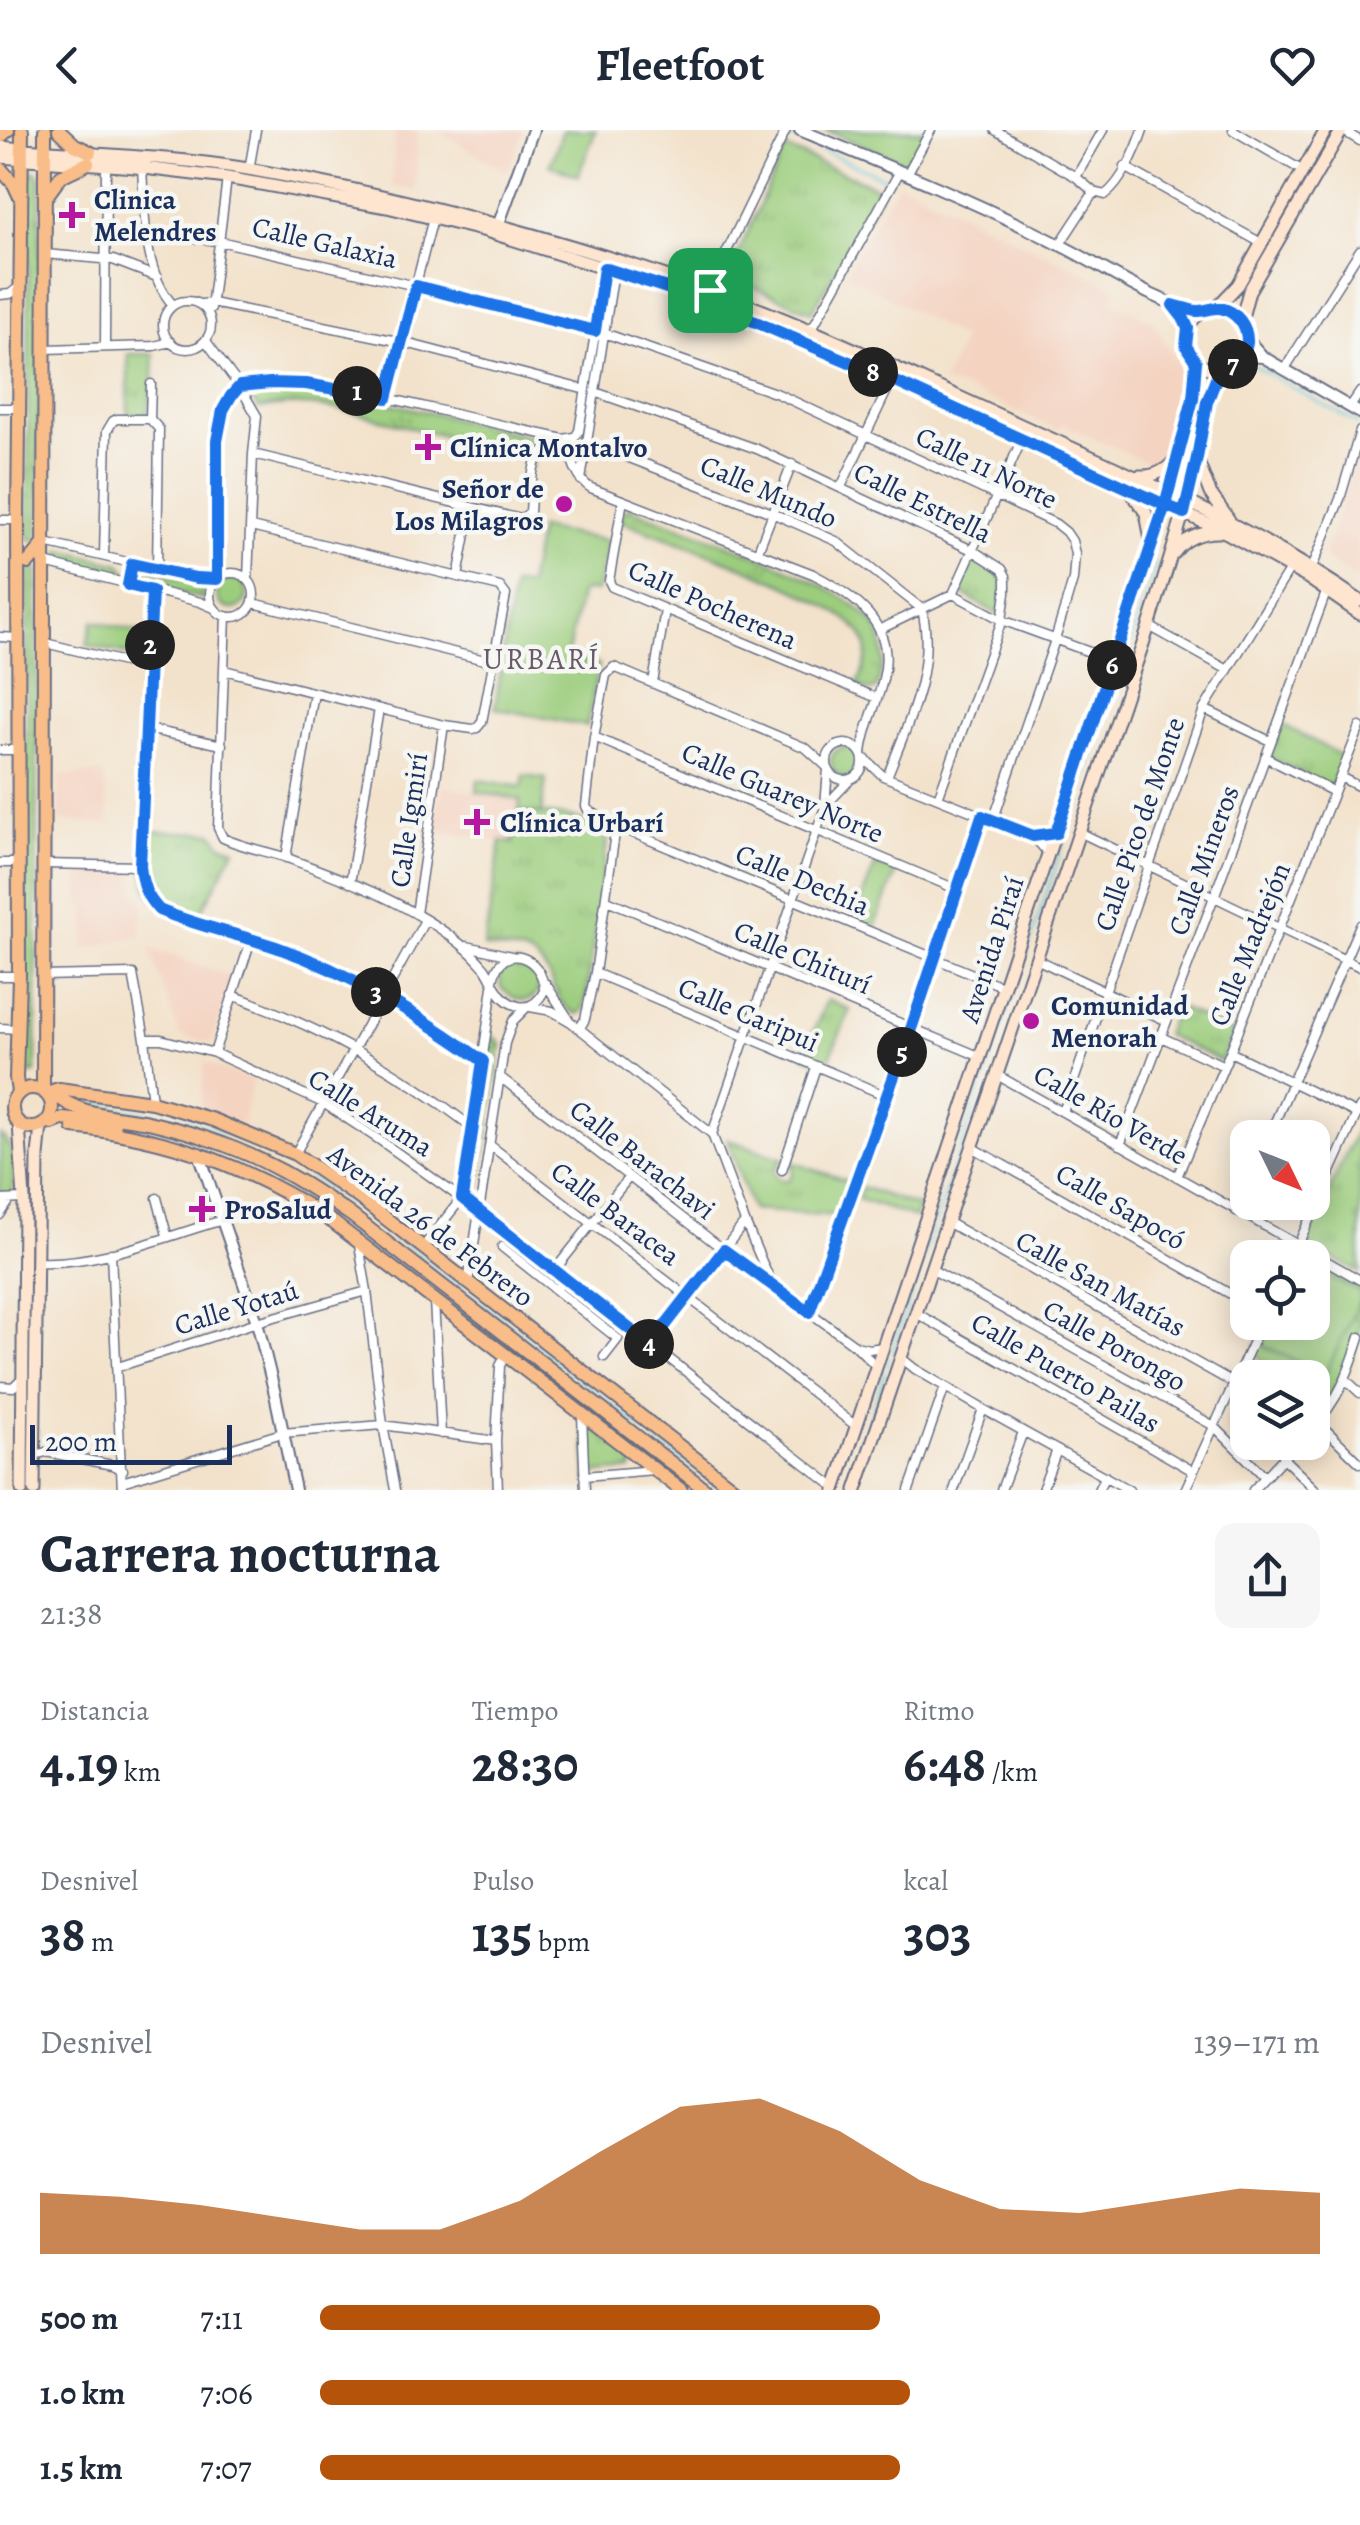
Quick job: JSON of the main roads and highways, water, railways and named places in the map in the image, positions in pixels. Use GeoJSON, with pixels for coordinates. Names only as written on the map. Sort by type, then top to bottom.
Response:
{"type":"FeatureCollection","features":[{"type":"Feature","properties":{"kind":"main road"},"geometry":{"type":"LineString","coordinates":[[0,137],[8,130]]}},
{"type":"Feature","properties":{"kind":"main road"},"geometry":{"type":"LineString","coordinates":[[22,130],[19,408],[45,644],[42,976],[52,1106],[38,1156],[34,1490]]}},
{"type":"Feature","properties":{"kind":"main road"},"geometry":{"type":"LineString","coordinates":[[37,1240],[27,1237],[9,1094],[16,1078],[20,976],[19,638],[33,549],[44,348],[45,130]]}},
{"type":"Feature","properties":{"kind":"main road"},"geometry":{"type":"LineString","coordinates":[[58,130],[89,158],[106,165],[227,178],[387,208],[710,290],[807,329],[1230,528],[1360,601]]}},
{"type":"Feature","properties":{"kind":"main road"},"geometry":{"type":"LineString","coordinates":[[1326,130],[1263,244],[1244,288],[1241,321],[1246,347],[1231,366],[1203,367],[1186,346],[1191,321],[1244,288],[1342,130]]}},
{"type":"Feature","properties":{"kind":"main road"},"geometry":{"type":"LineString","coordinates":[[0,146],[22,154]]}},
{"type":"Feature","properties":{"kind":"main road"},"geometry":{"type":"LineString","coordinates":[[0,157],[45,154],[255,171],[424,204],[599,254],[613,267],[718,306],[1128,481],[1162,472],[1181,447]]}},
{"type":"Feature","properties":{"kind":"main road"},"geometry":{"type":"LineString","coordinates":[[44,200],[61,176],[89,158]]}},
{"type":"Feature","properties":{"kind":"main road"},"geometry":{"type":"LineString","coordinates":[[0,168],[22,203]]}},
{"type":"Feature","properties":{"kind":"main road"},"geometry":{"type":"LineString","coordinates":[[227,178],[255,171]]}},
{"type":"Feature","properties":{"kind":"main road"},"geometry":{"type":"LineString","coordinates":[[300,190],[328,193],[334,185]]}},
{"type":"Feature","properties":{"kind":"main road"},"geometry":{"type":"LineString","coordinates":[[387,208],[392,203],[424,204]]}},
{"type":"Feature","properties":{"kind":"main road"},"geometry":{"type":"LineString","coordinates":[[1216,308],[1241,321]]}},
{"type":"Feature","properties":{"kind":"main road","name":"Avenida Piraí"},"geometry":{"type":"LineString","coordinates":[[835,1489],[982,1057],[1036,959],[1078,832],[1086,778],[1114,661],[1167,499],[1193,399],[1196,362]]}},
{"type":"Feature","properties":{"kind":"main road","name":"Avenida Piraí"},"geometry":{"type":"LineString","coordinates":[[856,1490],[997,1075],[1008,1009],[1004,986],[1056,833],[1086,778],[1148,626],[1185,507],[1207,402],[1220,369]]}},
{"type":"Feature","properties":{"kind":"main road"},"geometry":{"type":"LineString","coordinates":[[1197,458],[1210,493],[1230,528],[1291,567],[1310,573]]}},
{"type":"Feature","properties":{"kind":"main road"},"geometry":{"type":"LineString","coordinates":[[1128,481],[1146,514],[1151,546]]}},
{"type":"Feature","properties":{"kind":"main road"},"geometry":{"type":"LineString","coordinates":[[1170,559],[1178,548],[1200,533],[1230,528]]}},
{"type":"Feature","properties":{"kind":"main road"},"geometry":{"type":"LineString","coordinates":[[1330,586],[1360,614]]}},
{"type":"Feature","properties":{"kind":"main road"},"geometry":{"type":"LineString","coordinates":[[9,1094],[30,1088],[48,1092]]}},
{"type":"Feature","properties":{"kind":"main road","name":"Avenida 26 de Febrero"},"geometry":{"type":"LineString","coordinates":[[48,1092],[59,1089],[152,1102],[213,1120],[295,1154],[358,1197],[736,1490]]}},
{"type":"Feature","properties":{"kind":"main road","name":"Avenida 26 de Febrero"},"geometry":{"type":"LineString","coordinates":[[48,1092],[78,1108],[206,1138],[249,1154],[306,1183],[706,1490]]}},
{"type":"Feature","properties":{"kind":"main road","name":"Avenida 26 de Febrero"},"geometry":{"type":"LineString","coordinates":[[47,1124],[62,1119],[167,1134],[249,1162],[304,1190],[696,1490]]}},
{"type":"Feature","properties":{"kind":"main road"},"geometry":{"type":"LineString","coordinates":[[10,1121],[30,1128],[47,1124]]}},
{"type":"Feature","properties":{"kind":"main road","name":"Avenida 26 de Febrero"},"geometry":{"type":"LineString","coordinates":[[47,1124],[120,1133],[199,1154],[239,1168],[296,1196],[680,1490]]}},
{"type":"Feature","properties":{"kind":"main road"},"geometry":{"type":"LineString","coordinates":[[22,1490],[24,1196]]}},
{"type":"Feature","properties":{"kind":"main road"},"geometry":{"type":"LineString","coordinates":[[452,1303],[467,1325]]}},
{"type":"Feature","properties":{"kind":"main road"},"geometry":{"type":"LineString","coordinates":[[884,1344],[892,1354],[902,1352]]}},
{"type":"Feature","properties":{"kind":"main road"},"geometry":{"type":"LineString","coordinates":[[874,1371],[894,1375]]}},
{"type":"Feature","properties":{"kind":"main road"},"geometry":{"type":"LineString","coordinates":[[628,1438],[644,1460]]}},
{"type":"Feature","properties":{"kind":"waterway"},"geometry":{"type":"LineString","coordinates":[[776,130],[889,180]]}},
{"type":"Feature","properties":{"kind":"waterway"},"geometry":{"type":"LineString","coordinates":[[1249,280],[1335,130]]}},
{"type":"Feature","properties":{"kind":"waterway"},"geometry":{"type":"LineString","coordinates":[[1247,362],[1360,425]]}},
{"type":"Feature","properties":{"kind":"waterway"},"geometry":{"type":"LineString","coordinates":[[1009,1005],[1157,563]]}},
{"type":"Feature","properties":{"kind":"waterway"},"geometry":{"type":"LineString","coordinates":[[892,1351],[1007,1010]]}},
{"type":"Feature","properties":{"kind":"waterway"},"geometry":{"type":"LineString","coordinates":[[85,1103],[184,1119],[237,1138],[301,1169],[392,1234],[721,1490]]}},
{"type":"Feature","properties":{"kind":"waterway"},"geometry":{"type":"LineString","coordinates":[[887,1366],[889,1358]]}},
{"type":"Feature","properties":{"kind":"waterway"},"geometry":{"type":"LineString","coordinates":[[846,1490],[885,1372]]}},
{"type":"Feature","properties":{"kind":"place","name":"Clinica Melendres"},"geometry":{"type":"Point","coordinates":[72,215]}},
{"type":"Feature","properties":{"kind":"place","name":"Clínica Montalvo"},"geometry":{"type":"Point","coordinates":[428,447]}},
{"type":"Feature","properties":{"kind":"place","name":"Señor de Los Milagros"},"geometry":{"type":"Point","coordinates":[564,504]}},
{"type":"Feature","properties":{"kind":"place","name":"Clínica Urbarí"},"geometry":{"type":"Point","coordinates":[477,822]}},
{"type":"Feature","properties":{"kind":"place","name":"Comunidad Menorah"},"geometry":{"type":"Point","coordinates":[1031,1021]}},
{"type":"Feature","properties":{"kind":"place","name":"ProSalud"},"geometry":{"type":"Point","coordinates":[202,1209]}},
{"type":"Feature","properties":{"kind":"district","name":"URBARÍ"},"geometry":{"type":"Point","coordinates":[542,659]}}]}
